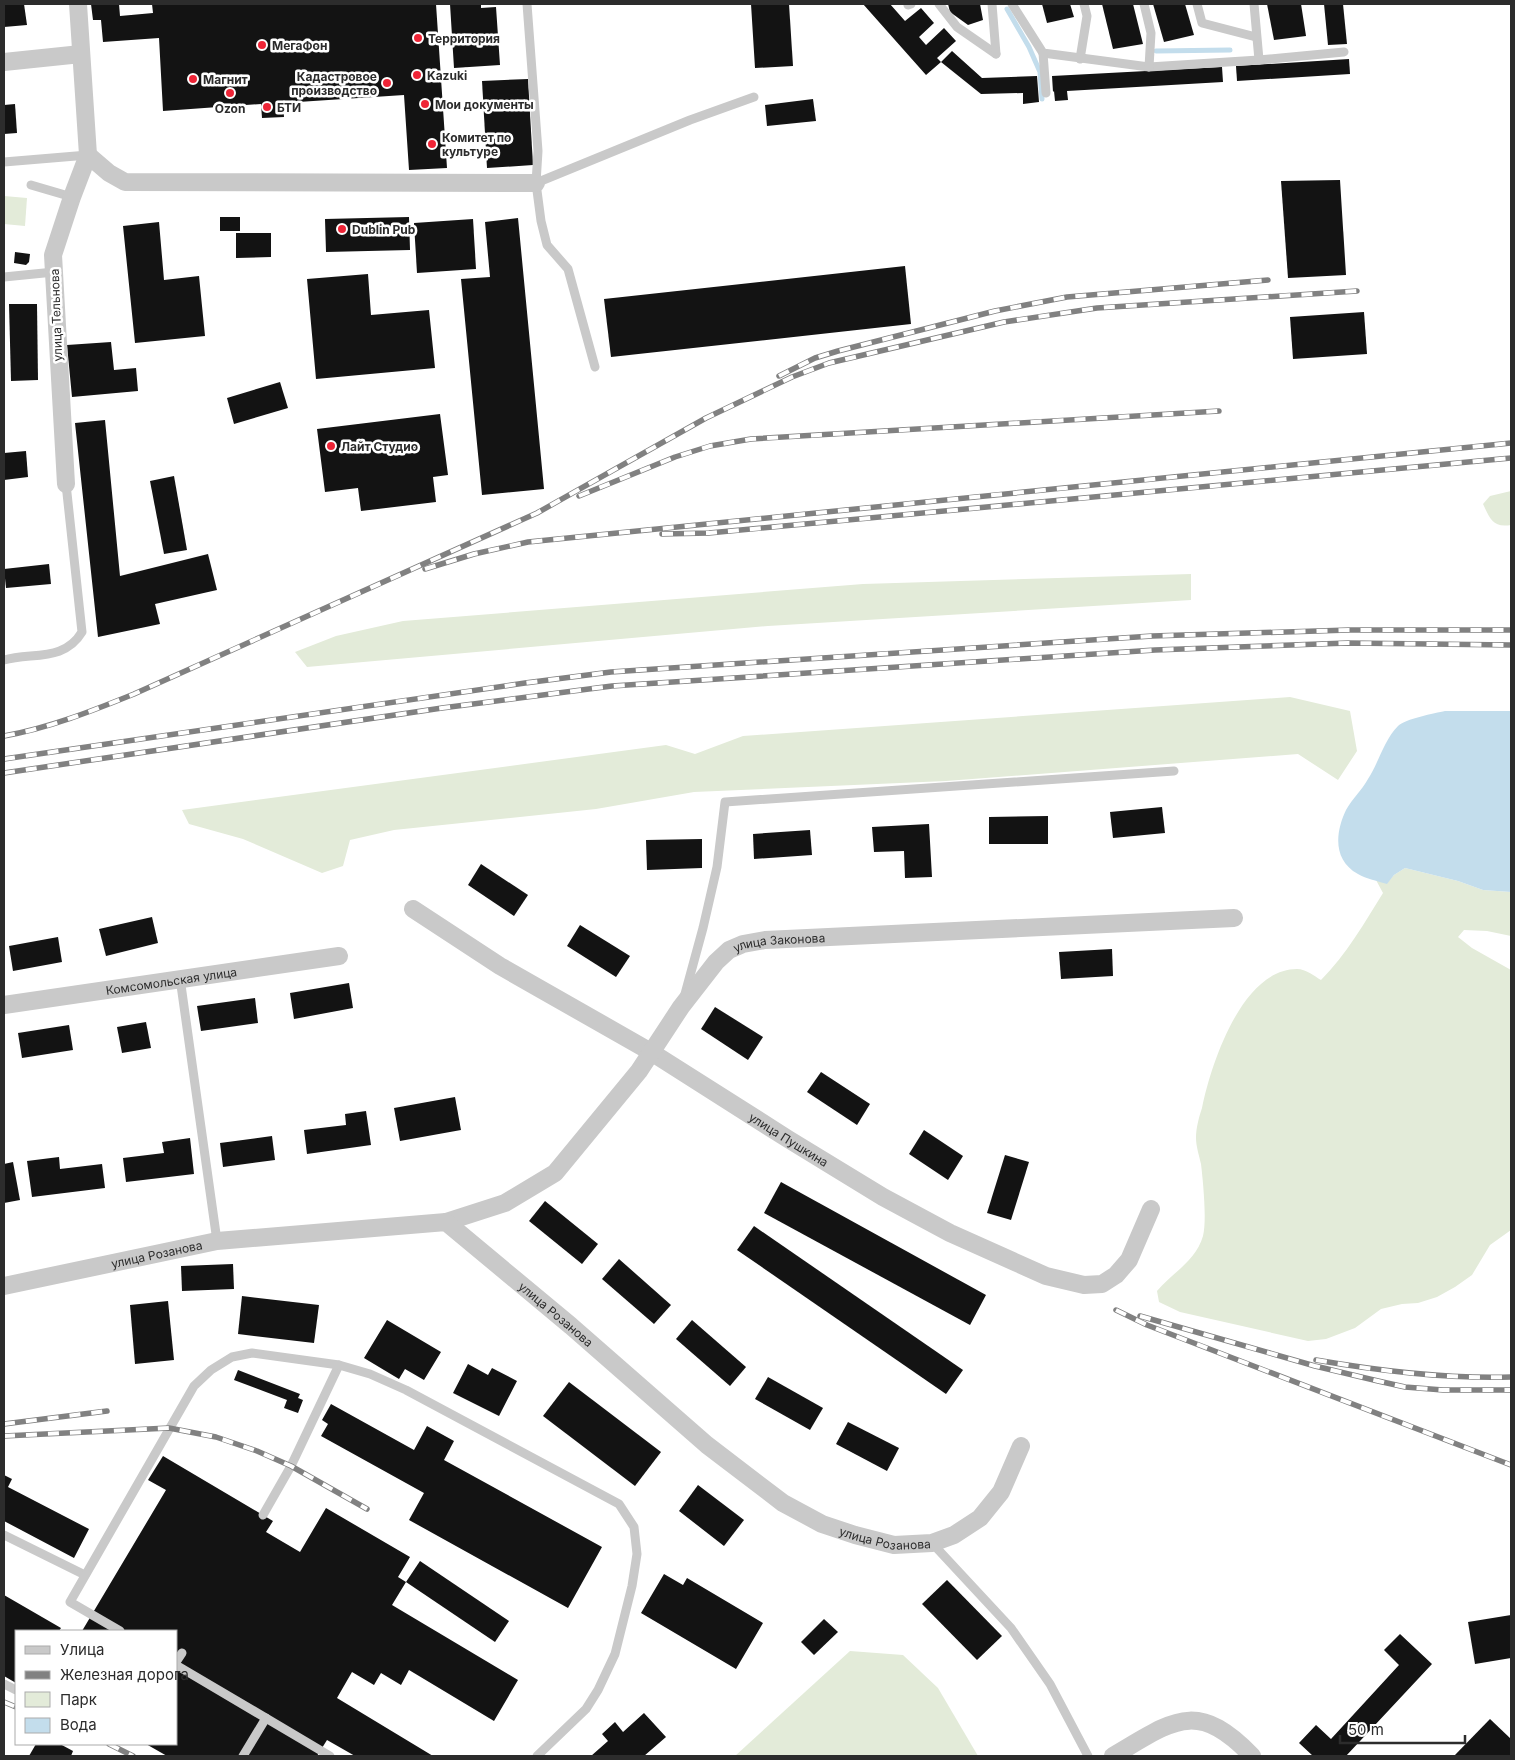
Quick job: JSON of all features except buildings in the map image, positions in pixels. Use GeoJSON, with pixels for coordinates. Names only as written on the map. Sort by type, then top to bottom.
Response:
{"type":"FeatureCollection","features":[{"type":"Feature","properties":{"kind":"street","name":"улица Тельнова"},"geometry":{"type":"LineString","coordinates":[[66,484],[53,255],[88,154],[78,4]]}},
{"type":"Feature","properties":{"kind":"street"},"geometry":{"type":"LineString","coordinates":[[4,62],[81,54]]}},
{"type":"Feature","properties":{"kind":"street"},"geometry":{"type":"LineString","coordinates":[[88,154],[109,174],[125,182],[536,183]]}},
{"type":"Feature","properties":{"kind":"street","name":"улица Пушкина"},"geometry":{"type":"LineString","coordinates":[[413,909],[500,966],[651,1052],[884,1197],[950,1233],[1046,1276],[1084,1285],[1102,1284],[1116,1275],[1129,1260],[1151,1209]]}},
{"type":"Feature","properties":{"kind":"street","name":"улица Законова"},"geometry":{"type":"LineString","coordinates":[[446,1222],[505,1203],[554,1173],[639,1071],[682,1006],[716,962],[730,950],[743,944],[764,940],[1234,918]]}},
{"type":"Feature","properties":{"kind":"street","name":"Комсомольская улица"},"geometry":{"type":"LineString","coordinates":[[4,1005],[339,956]]}},
{"type":"Feature","properties":{"kind":"street","name":"улица Розанова"},"geometry":{"type":"LineString","coordinates":[[4,1286],[217,1241],[446,1222],[571,1326],[707,1444],[783,1503],[822,1524],[894,1545],[932,1543],[954,1535],[980,1518],[1001,1492],[1021,1446]]}},
{"type":"Feature","properties":{"kind":"street"},"geometry":{"type":"LineString","coordinates":[[1113,1756],[1160,1729],[1193,1719],[1224,1730],[1252,1756]]}},
{"type":"Feature","properties":{"kind":"lane"},"geometry":{"type":"LineString","coordinates":[[527,4],[538,151],[536,183],[541,221],[547,245],[568,269],[595,367]]}},
{"type":"Feature","properties":{"kind":"lane"},"geometry":{"type":"LineString","coordinates":[[939,4],[957,27],[996,54],[992,4]]}},
{"type":"Feature","properties":{"kind":"lane"},"geometry":{"type":"LineString","coordinates":[[1012,4],[1043,53],[1046,93]]}},
{"type":"Feature","properties":{"kind":"lane"},"geometry":{"type":"LineString","coordinates":[[1080,59],[1087,16],[1084,4]]}},
{"type":"Feature","properties":{"kind":"lane"},"geometry":{"type":"LineString","coordinates":[[1144,4],[1151,32],[1149,67]]}},
{"type":"Feature","properties":{"kind":"lane"},"geometry":{"type":"LineString","coordinates":[[1197,4],[1202,23],[1256,37]]}},
{"type":"Feature","properties":{"kind":"lane"},"geometry":{"type":"LineString","coordinates":[[1254,4],[1259,60]]}},
{"type":"Feature","properties":{"kind":"lane"},"geometry":{"type":"LineString","coordinates":[[1043,53],[1149,67],[1344,52]]}},
{"type":"Feature","properties":{"kind":"lane"},"geometry":{"type":"LineString","coordinates":[[536,183],[690,120],[754,97]]}},
{"type":"Feature","properties":{"kind":"lane"},"geometry":{"type":"LineString","coordinates":[[4,162],[88,154]]}},
{"type":"Feature","properties":{"kind":"lane"},"geometry":{"type":"LineString","coordinates":[[32,185],[72,197]]}},
{"type":"Feature","properties":{"kind":"lane"},"geometry":{"type":"LineString","coordinates":[[4,277],[54,272]]}},
{"type":"Feature","properties":{"kind":"lane","name":"улица Тельнова"},"geometry":{"type":"LineString","coordinates":[[4,660],[50,655],[77,641],[82,632],[66,484]]}},
{"type":"Feature","properties":{"kind":"lane"},"geometry":{"type":"LineString","coordinates":[[682,1006],[717,867],[725,802],[1174,772]]}},
{"type":"Feature","properties":{"kind":"lane"},"geometry":{"type":"LineString","coordinates":[[180,978],[217,1241]]}},
{"type":"Feature","properties":{"kind":"lane"},"geometry":{"type":"LineString","coordinates":[[118,1630],[70,1602],[194,1386],[211,1370],[232,1357],[252,1353],[339,1366],[370,1374],[406,1390],[619,1504],[634,1526],[637,1554],[632,1586],[615,1654],[598,1690],[586,1709],[537,1756]]}},
{"type":"Feature","properties":{"kind":"lane"},"geometry":{"type":"LineString","coordinates":[[263,1515],[291,1466],[339,1366]]}},
{"type":"Feature","properties":{"kind":"lane"},"geometry":{"type":"LineString","coordinates":[[4,1536],[85,1575]]}},
{"type":"Feature","properties":{"kind":"lane"},"geometry":{"type":"LineString","coordinates":[[932,1543],[1012,1628],[1050,1684],[1088,1756]]}},
{"type":"Feature","properties":{"kind":"lane"},"geometry":{"type":"LineString","coordinates":[[101,1630],[105,1623]]}},
{"type":"Feature","properties":{"kind":"lane"},"geometry":{"type":"LineString","coordinates":[[178,1660],[182,1653]]}},
{"type":"Feature","properties":{"kind":"lane"},"geometry":{"type":"LineString","coordinates":[[178,1664],[330,1756]]}},
{"type":"Feature","properties":{"kind":"lane"},"geometry":{"type":"LineString","coordinates":[[243,1756],[266,1718]]}},
{"type":"Feature","properties":{"kind":"green space"},"geometry":{"type":"Polygon","coordinates":[[[4,196],[27,198],[25,226],[4,224],[4,196]]]}},
{"type":"Feature","properties":{"kind":"green space"},"geometry":{"type":"Polygon","coordinates":[[[1511,491],[1511,525],[1496,524],[1490,518],[1483,504],[1490,496],[1511,491]]]}},
{"type":"Feature","properties":{"kind":"green space"},"geometry":{"type":"Polygon","coordinates":[[[1191,574],[1191,600],[768,626],[307,667],[295,652],[336,636],[403,621],[863,584],[1191,574]]]}},
{"type":"Feature","properties":{"kind":"green space"},"geometry":{"type":"Polygon","coordinates":[[[1290,697],[1350,711],[1357,751],[1338,780],[1298,754],[946,781],[694,792],[596,809],[394,830],[350,840],[343,866],[322,873],[243,839],[189,824],[182,810],[666,745],[695,754],[743,736],[1290,697]]]}},
{"type":"Feature","properties":{"kind":"green space"},"geometry":{"type":"Polygon","coordinates":[[[1405,868],[1458,881],[1483,890],[1511,892],[1511,936],[1487,931],[1464,930],[1458,937],[1472,948],[1511,970],[1511,1230],[1490,1245],[1472,1275],[1455,1287],[1437,1297],[1418,1303],[1402,1304],[1381,1309],[1355,1328],[1326,1339],[1308,1341],[1180,1312],[1159,1302],[1157,1291],[1195,1253],[1203,1236],[1205,1220],[1204,1200],[1201,1164],[1196,1141],[1197,1130],[1206,1089],[1232,1022],[1245,1001],[1260,985],[1277,973],[1300,969],[1321,980],[1347,949],[1383,893],[1376,880],[1387,883],[1394,875],[1405,868]]]}},
{"type":"Feature","properties":{"kind":"green space"},"geometry":{"type":"Polygon","coordinates":[[[850,1651],[903,1655],[938,1688],[978,1756],[735,1756],[850,1651]]]}},
{"type":"Feature","properties":{"kind":"water"},"geometry":{"type":"Polygon","coordinates":[[[1445,711],[1511,711],[1511,892],[1483,890],[1458,881],[1405,868],[1394,875],[1387,884],[1358,874],[1350,868],[1340,854],[1338,837],[1342,819],[1351,802],[1366,783],[1393,732],[1402,723],[1445,711]]]}},
{"type":"Feature","properties":{"kind":"waterway"},"geometry":{"type":"LineString","coordinates":[[1007,9],[1029,47],[1040,72],[1042,99]]}},
{"type":"Feature","properties":{"kind":"waterway"},"geometry":{"type":"LineString","coordinates":[[1156,51],[1230,50]]}},
{"type":"Feature","properties":{"kind":"railway"},"geometry":{"type":"LineString","coordinates":[[779,376],[815,358],[838,351],[995,311],[1067,297],[1268,280]]}},
{"type":"Feature","properties":{"kind":"railway"},"geometry":{"type":"LineString","coordinates":[[4,736],[54,724],[134,694],[537,513],[706,418],[792,377],[829,363],[1004,322],[1097,308],[1357,291]]}},
{"type":"Feature","properties":{"kind":"railway"},"geometry":{"type":"LineString","coordinates":[[579,496],[675,457],[710,446],[751,439],[1219,411]]}},
{"type":"Feature","properties":{"kind":"railway"},"geometry":{"type":"LineString","coordinates":[[425,569],[474,554],[528,542],[1511,443]]}},
{"type":"Feature","properties":{"kind":"railway"},"geometry":{"type":"LineString","coordinates":[[662,534],[709,533],[1511,458]]}},
{"type":"Feature","properties":{"kind":"railway"},"geometry":{"type":"LineString","coordinates":[[4,759],[611,672],[1152,636],[1349,630],[1511,630]]}},
{"type":"Feature","properties":{"kind":"railway"},"geometry":{"type":"LineString","coordinates":[[4,773],[442,708],[612,686],[1155,650],[1348,643],[1511,645]]}},
{"type":"Feature","properties":{"kind":"railway"},"geometry":{"type":"LineString","coordinates":[[1116,1310],[1147,1325],[1511,1465]]}},
{"type":"Feature","properties":{"kind":"railway"},"geometry":{"type":"LineString","coordinates":[[1140,1316],[1315,1366],[1405,1387],[1443,1390],[1511,1390]]}},
{"type":"Feature","properties":{"kind":"railway"},"geometry":{"type":"LineString","coordinates":[[1316,1360],[1364,1368],[1413,1373],[1462,1377],[1511,1377]]}},
{"type":"Feature","properties":{"kind":"railway"},"geometry":{"type":"LineString","coordinates":[[4,1424],[107,1411]]}},
{"type":"Feature","properties":{"kind":"railway"},"geometry":{"type":"LineString","coordinates":[[4,1436],[169,1428],[216,1437],[257,1451],[291,1466],[367,1509]]}},
{"type":"Feature","properties":{"kind":"railway"},"geometry":{"type":"LineString","coordinates":[[4,1702],[15,1707]]}},
{"type":"Feature","properties":{"kind":"railway"},"geometry":{"type":"LineString","coordinates":[[111,1745],[133,1756]]}},
{"type":"Feature","properties":{"kind":"place","name":"Территория"},"geometry":{"type":"Point","coordinates":[418,38]}},
{"type":"Feature","properties":{"kind":"place","name":"МегаФон"},"geometry":{"type":"Point","coordinates":[262,45]}},
{"type":"Feature","properties":{"kind":"place","name":"Kazuki"},"geometry":{"type":"Point","coordinates":[417,75]}},
{"type":"Feature","properties":{"kind":"place","name":"Магнит"},"geometry":{"type":"Point","coordinates":[193,79]}},
{"type":"Feature","properties":{"kind":"place","name":"Кадастровое производство"},"geometry":{"type":"Point","coordinates":[387,83]}},
{"type":"Feature","properties":{"kind":"place","name":"Ozon"},"geometry":{"type":"Point","coordinates":[230,93]}},
{"type":"Feature","properties":{"kind":"place","name":"Мои документы"},"geometry":{"type":"Point","coordinates":[425,104]}},
{"type":"Feature","properties":{"kind":"place","name":"БТИ"},"geometry":{"type":"Point","coordinates":[267,107]}},
{"type":"Feature","properties":{"kind":"place","name":"Комитет по культуре"},"geometry":{"type":"Point","coordinates":[432,144]}},
{"type":"Feature","properties":{"kind":"place","name":"Dublin Pub"},"geometry":{"type":"Point","coordinates":[342,229]}},
{"type":"Feature","properties":{"kind":"place","name":"Лайт Студио"},"geometry":{"type":"Point","coordinates":[331,446]}}]}
